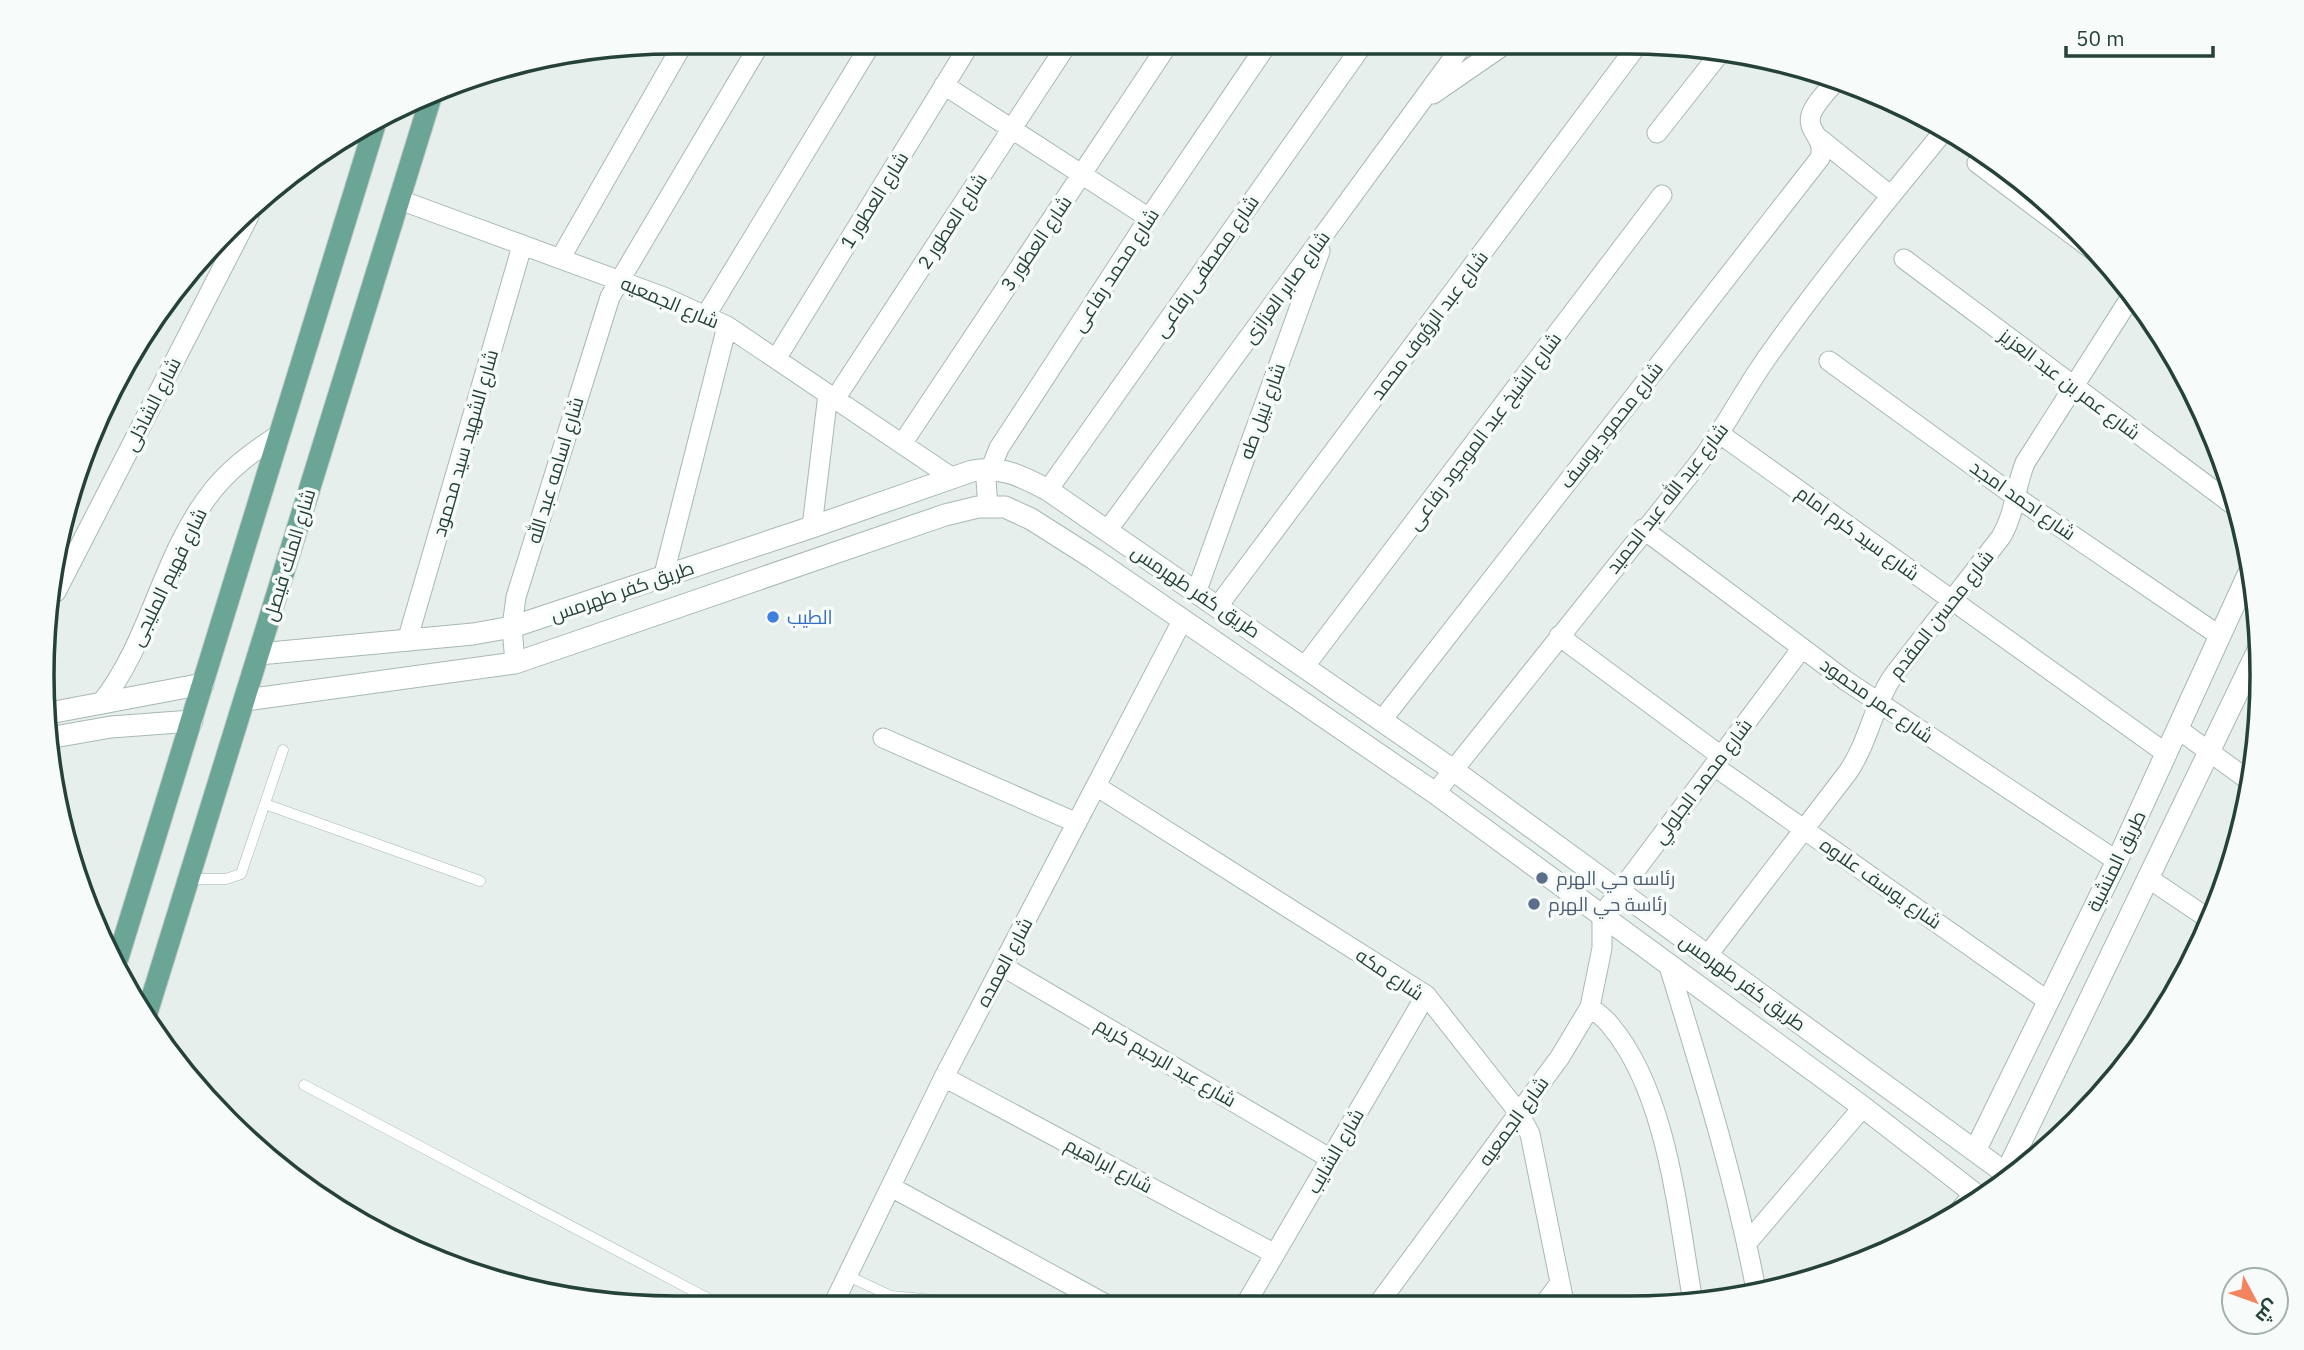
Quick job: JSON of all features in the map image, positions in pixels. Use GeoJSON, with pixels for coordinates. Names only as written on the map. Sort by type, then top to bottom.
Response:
{"type":"FeatureCollection","features":[{"type":"Feature","properties":{"kind":"main road","name":"شارع الملك فيصل"},"geometry":{"type":"LineString","coordinates":[[150,1005],[428,106]]}},
{"type":"Feature","properties":{"kind":"main road"},"geometry":{"type":"LineString","coordinates":[[120,953],[280,434],[368,136]]}},
{"type":"Feature","properties":{"kind":"street"},"geometry":{"type":"LineString","coordinates":[[561,260],[677,54]]}},
{"type":"Feature","properties":{"kind":"street","name":"شارع اسامه عبد الله"},"geometry":{"type":"LineString","coordinates":[[515,663],[512,626],[516,597],[604,313],[619,281],[754,54]]}},
{"type":"Feature","properties":{"kind":"street"},"geometry":{"type":"LineString","coordinates":[[706,315],[865,54]]}},
{"type":"Feature","properties":{"kind":"street","name":"شارع العطور 1"},"geometry":{"type":"LineString","coordinates":[[776,359],[963,54]]}},
{"type":"Feature","properties":{"kind":"street","name":"شارع العطور 2"},"geometry":{"type":"LineString","coordinates":[[812,527],[832,397],[1061,54]]}},
{"type":"Feature","properties":{"kind":"street","name":"شارع العطور 3"},"geometry":{"type":"LineString","coordinates":[[902,444],[1162,54]]}},
{"type":"Feature","properties":{"kind":"street","name":"شارع محمد رفاعى"},"geometry":{"type":"LineString","coordinates":[[988,507],[985,494],[989,468],[1007,437],[1149,218],[1261,54]]}},
{"type":"Feature","properties":{"kind":"street","name":"شارع مصطفى رفاعى"},"geometry":{"type":"LineString","coordinates":[[1048,490],[1356,54]]}},
{"type":"Feature","properties":{"kind":"street","name":"شارع صابر العزازى"},"geometry":{"type":"LineString","coordinates":[[1107,531],[1456,54]]}},
{"type":"Feature","properties":{"kind":"street"},"geometry":{"type":"LineString","coordinates":[[1421,102],[1491,54]]}},
{"type":"Feature","properties":{"kind":"street","name":"شارع عبد الرؤوف محمد"},"geometry":{"type":"LineString","coordinates":[[1218,606],[1631,54]]}},
{"type":"Feature","properties":{"kind":"street"},"geometry":{"type":"LineString","coordinates":[[1657,133],[1714,61]]}},
{"type":"Feature","properties":{"kind":"street"},"geometry":{"type":"LineString","coordinates":[[944,85],[1149,218]]}},
{"type":"Feature","properties":{"kind":"street","name":"شارع محمود يوسف"},"geometry":{"type":"LineString","coordinates":[[1382,720],[1820,158],[1822,152],[1810,119],[1812,111],[1830,88]]}},
{"type":"Feature","properties":{"kind":"street"},"geometry":{"type":"LineString","coordinates":[[1816,133],[1891,196]]}},
{"type":"Feature","properties":{"kind":"street","name":"شارع عبد الله عبد الحميد"},"geometry":{"type":"LineString","coordinates":[[1435,793],[1720,434],[1765,360],[1939,137]]}},
{"type":"Feature","properties":{"kind":"street"},"geometry":{"type":"LineString","coordinates":[[1977,163],[1990,171]]}},
{"type":"Feature","properties":{"kind":"street","name":"شارع الشيخ عبد الموجود رفاعى"},"geometry":{"type":"LineString","coordinates":[[1305,666],[1662,195]]}},
{"type":"Feature","properties":{"kind":"street","name":"شارع الجمعيه"},"geometry":{"type":"LineString","coordinates":[[400,200],[706,315],[727,326],[950,477]]}},
{"type":"Feature","properties":{"kind":"street","name":"شارع نبيل طه"},"geometry":{"type":"LineString","coordinates":[[1196,593],[1327,230]]}},
{"type":"Feature","properties":{"kind":"street","name":"شارع الشاذلى"},"geometry":{"type":"LineString","coordinates":[[62,580],[241,231]]}},
{"type":"Feature","properties":{"kind":"street","name":"شارع الشهيد سيد محمود"},"geometry":{"type":"LineString","coordinates":[[407,641],[522,246]]}},
{"type":"Feature","properties":{"kind":"street","name":"شارع عمر بن عبد العزيز"},"geometry":{"type":"LineString","coordinates":[[1904,259],[2224,498]]}},
{"type":"Feature","properties":{"kind":"street","name":"شارع محسن المقدم"},"geometry":{"type":"LineString","coordinates":[[1707,956],[1857,759],[1879,702],[1893,676],[2007,528],[2025,463],[2126,304]]}},
{"type":"Feature","properties":{"kind":"street"},"geometry":{"type":"LineString","coordinates":[[663,578],[727,326]]}},
{"type":"Feature","properties":{"kind":"street","name":"شارع احمد امجد"},"geometry":{"type":"LineString","coordinates":[[1829,361],[2015,496],[2220,636]]}},
{"type":"Feature","properties":{"kind":"street","name":"شارع فهيم المليجى"},"geometry":{"type":"LineString","coordinates":[[101,703],[120,677],[190,524],[201,506],[228,473],[280,434]]}},
{"type":"Feature","properties":{"kind":"street","name":"شارع سيد كرم امام"},"geometry":{"type":"LineString","coordinates":[[1720,434],[2167,754]]}},
{"type":"Feature","properties":{"kind":"street","name":"طريق كفر طهرمس"},"geometry":{"type":"LineString","coordinates":[[259,654],[473,634],[512,626],[663,578],[950,477],[989,468],[1008,471],[1048,490],[1382,720],[2002,1171]]}},
{"type":"Feature","properties":{"kind":"street","name":"طريق كفر طهرمس"},"geometry":{"type":"LineString","coordinates":[[246,700],[515,663],[944,515],[978,507],[1005,507],[1031,519],[1094,559],[1435,793],[1863,1107],[1972,1192]]}},
{"type":"Feature","properties":{"kind":"street","name":"شارع عمر محمود"},"geometry":{"type":"LineString","coordinates":[[1643,530],[1879,702],[2117,862]]}},
{"type":"Feature","properties":{"kind":"street","name":"طريق المنشية"},"geometry":{"type":"LineString","coordinates":[[1975,1152],[2117,862],[2243,586]]}},
{"type":"Feature","properties":{"kind":"street","name":"شارع العمده"},"geometry":{"type":"LineString","coordinates":[[837,1296],[944,1077],[1182,621]]}},
{"type":"Feature","properties":{"kind":"street","name":"شارع يوسف علاوه"},"geometry":{"type":"LineString","coordinates":[[1559,636],[1804,829],[2048,1001]]}},
{"type":"Feature","properties":{"kind":"street","name":"شارع محمد الجلولي"},"geometry":{"type":"LineString","coordinates":[[1602,915],[1802,648]]}},
{"type":"Feature","properties":{"kind":"street","name":"طريق المنشية"},"geometry":{"type":"LineString","coordinates":[[2012,1163],[2250,667]]}},
{"type":"Feature","properties":{"kind":"street"},"geometry":{"type":"LineString","coordinates":[[56,712],[203,684]]}},
{"type":"Feature","properties":{"kind":"street"},"geometry":{"type":"LineString","coordinates":[[58,736],[111,727],[192,721]]}},
{"type":"Feature","properties":{"kind":"street"},"geometry":{"type":"LineString","coordinates":[[2178,729],[2241,775]]}},
{"type":"Feature","properties":{"kind":"street"},"geometry":{"type":"LineString","coordinates":[[883,738],[1077,823]]}},
{"type":"Feature","properties":{"kind":"street","name":"شارع مكه"},"geometry":{"type":"LineString","coordinates":[[1096,786],[1426,995],[1519,1113],[1530,1134],[1563,1296]]}},
{"type":"Feature","properties":{"kind":"street"},"geometry":{"type":"LineString","coordinates":[[2148,878],[2202,914]]}},
{"type":"Feature","properties":{"kind":"street","name":"شارع الجمعيه"},"geometry":{"type":"LineString","coordinates":[[1384,1296],[1560,1057],[1590,1007],[1602,948],[1602,915]]}},
{"type":"Feature","properties":{"kind":"street"},"geometry":{"type":"LineString","coordinates":[[1668,963],[1716,1119],[1755,1283]]}},
{"type":"Feature","properties":{"kind":"street","name":"شارع عبد الرحيم كريم"},"geometry":{"type":"LineString","coordinates":[[1002,966],[1331,1159]]}},
{"type":"Feature","properties":{"kind":"street","name":"شارع الشايب"},"geometry":{"type":"LineString","coordinates":[[1250,1296],[1426,995]]}},
{"type":"Feature","properties":{"kind":"street"},"geometry":{"type":"LineString","coordinates":[[1590,1007],[1610,1024],[1626,1048],[1655,1108],[1671,1177],[1691,1292]]}},
{"type":"Feature","properties":{"kind":"street","name":"شارع ابراهيم"},"geometry":{"type":"LineString","coordinates":[[944,1077],[1275,1254]]}},
{"type":"Feature","properties":{"kind":"street"},"geometry":{"type":"LineString","coordinates":[[1747,1243],[1863,1107]]}},
{"type":"Feature","properties":{"kind":"street"},"geometry":{"type":"LineString","coordinates":[[891,1187],[1091,1296]]}},
{"type":"Feature","properties":{"kind":"street"},"geometry":{"type":"LineString","coordinates":[[1550,1296],[1560,1283]]}},
{"type":"Feature","properties":{"kind":"lane"},"geometry":{"type":"LineString","coordinates":[[189,879],[226,879],[240,875],[283,750]]}},
{"type":"Feature","properties":{"kind":"lane"},"geometry":{"type":"LineString","coordinates":[[265,804],[480,881]]}},
{"type":"Feature","properties":{"kind":"lane"},"geometry":{"type":"LineString","coordinates":[[304,1085],[703,1296]]}},
{"type":"Feature","properties":{"kind":"lane"},"geometry":{"type":"LineString","coordinates":[[846,1275],[891,1296]]}},
{"type":"Feature","properties":{"kind":"place","name":"الطيب"},"geometry":{"type":"Point","coordinates":[773,617]}},
{"type":"Feature","properties":{"kind":"place","name":"رئاسه حي الهرم"},"geometry":{"type":"Point","coordinates":[1542,878]}},
{"type":"Feature","properties":{"kind":"place","name":"رئاسة حي الهرم"},"geometry":{"type":"Point","coordinates":[1534,904]}}]}
